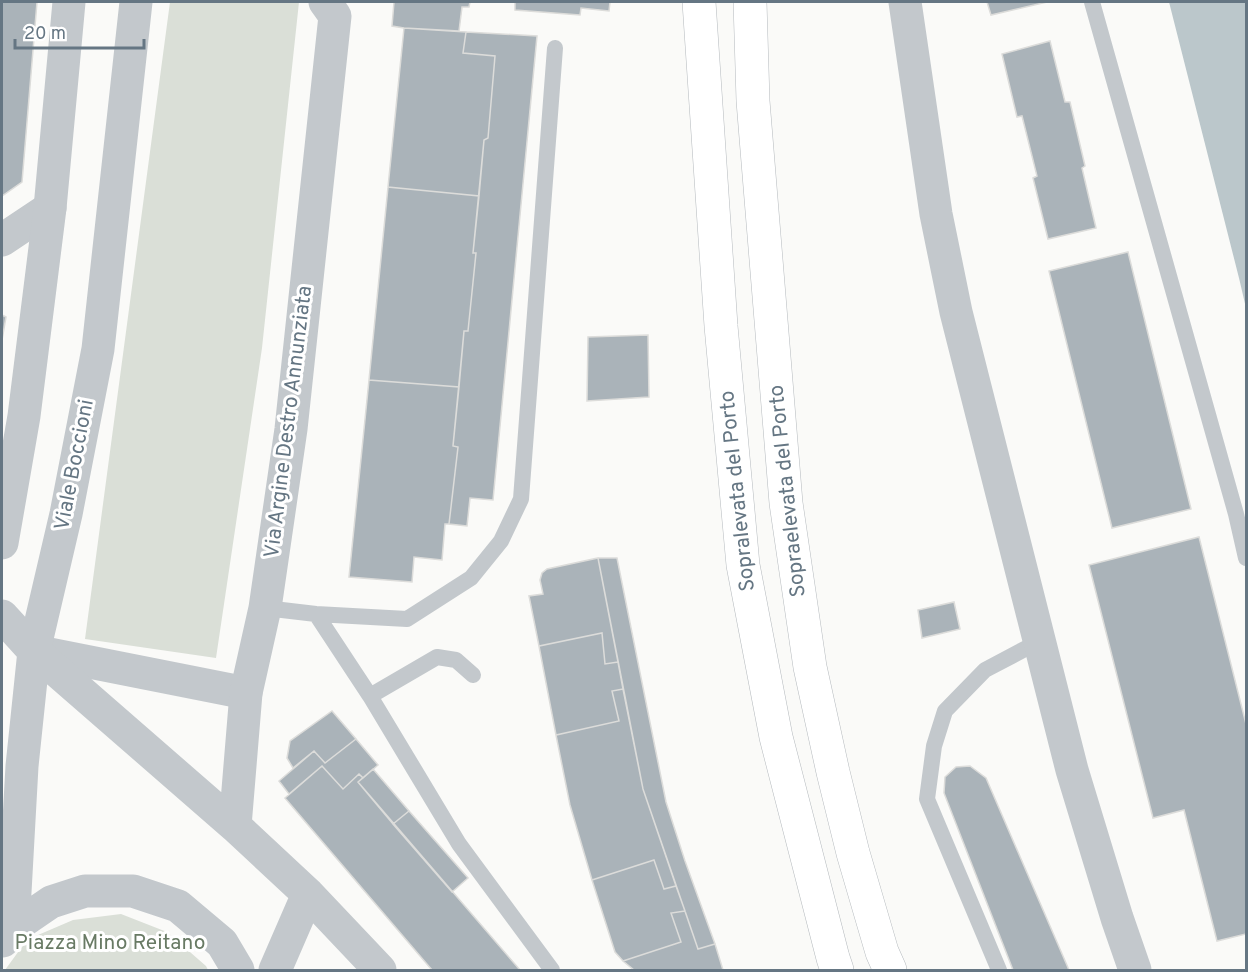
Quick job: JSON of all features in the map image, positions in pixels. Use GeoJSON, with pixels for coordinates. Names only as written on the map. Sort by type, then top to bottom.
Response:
{"type":"FeatureCollection","features":[{"type":"Feature","properties":{"kind":"main road","name":"Sopralevata del Porto"},"geometry":{"type":"LineString","coordinates":[[699,2],[721,326],[743,565],[776,737],[837,970]]}},
{"type":"Feature","properties":{"kind":"main road","name":"Sopraelevata del Porto"},"geometry":{"type":"LineString","coordinates":[[750,2],[753,101],[786,503],[810,667],[853,853],[882,952],[890,970]]}},
{"type":"Feature","properties":{"kind":"street"},"geometry":{"type":"LineString","coordinates":[[2,543],[24,416],[50,208],[69,2]]}},
{"type":"Feature","properties":{"kind":"street","name":"Viale Boccioni"},"geometry":{"type":"LineString","coordinates":[[5,934],[34,651],[66,514],[98,349],[136,2]]}},
{"type":"Feature","properties":{"kind":"street"},"geometry":{"type":"LineString","coordinates":[[905,2],[936,214],[954,301],[1072,770],[1135,970]]}},
{"type":"Feature","properties":{"kind":"street","name":"Via Argine Destro Annunziata"},"geometry":{"type":"LineString","coordinates":[[235,826],[246,693],[265,608],[291,429],[332,6]]}},
{"type":"Feature","properties":{"kind":"street"},"geometry":{"type":"LineString","coordinates":[[2,240],[50,208]]}},
{"type":"Feature","properties":{"kind":"street"},"geometry":{"type":"LineString","coordinates":[[2,616],[34,651],[235,826],[308,894],[380,970]]}},
{"type":"Feature","properties":{"kind":"street"},"geometry":{"type":"LineString","coordinates":[[34,651],[246,693]]}},
{"type":"Feature","properties":{"kind":"street"},"geometry":{"type":"LineString","coordinates":[[5,934],[51,902],[85,891],[133,891],[178,906],[222,943],[238,970]]}},
{"type":"Feature","properties":{"kind":"street"},"geometry":{"type":"LineString","coordinates":[[275,970],[308,894]]}},
{"type":"Feature","properties":{"kind":"lane"},"geometry":{"type":"LineString","coordinates":[[1092,2],[1233,502],[1246,558]]}},
{"type":"Feature","properties":{"kind":"lane"},"geometry":{"type":"LineString","coordinates":[[265,608],[316,614],[407,619],[471,578],[501,542],[521,499],[555,48]]}},
{"type":"Feature","properties":{"kind":"lane"},"geometry":{"type":"LineString","coordinates":[[316,614],[370,696],[459,844],[552,970]]}},
{"type":"Feature","properties":{"kind":"lane"},"geometry":{"type":"LineString","coordinates":[[999,970],[927,799],[934,746],[945,711],[985,670],[1040,641]]}},
{"type":"Feature","properties":{"kind":"lane"},"geometry":{"type":"LineString","coordinates":[[370,696],[437,657],[456,660],[473,675]]}},
{"type":"Feature","properties":{"kind":"green space"},"geometry":{"type":"Polygon","coordinates":[[[170,2],[299,2],[262,348],[216,658],[85,639],[170,2]]]}},
{"type":"Feature","properties":{"kind":"green space","name":"Piazza Mino Reitano"},"geometry":{"type":"Polygon","coordinates":[[[121,914],[167,932],[208,970],[5,970],[31,938],[73,920],[121,914]]]}},
{"type":"Feature","properties":{"kind":"shaded area"},"geometry":{"type":"Polygon","coordinates":[[[1169,2],[1246,2],[1246,308],[1239,278],[1169,2]]]}},
{"type":"Feature","properties":{"kind":"building"},"geometry":{"type":"Polygon","coordinates":[[[2,2],[37,2],[22,182],[2,196],[2,2]]]}},
{"type":"Feature","properties":{"kind":"building"},"geometry":{"type":"Polygon","coordinates":[[[394,2],[470,2],[469,7],[462,7],[459,31],[392,26],[394,2]]]}},
{"type":"Feature","properties":{"kind":"building"},"geometry":{"type":"Polygon","coordinates":[[[515,2],[610,2],[609,11],[581,8],[580,15],[515,10],[515,2]]]}},
{"type":"Feature","properties":{"kind":"building"},"geometry":{"type":"Polygon","coordinates":[[[987,2],[1047,2],[991,15],[987,2]]]}},
{"type":"Feature","properties":{"kind":"building"},"geometry":{"type":"Polygon","coordinates":[[[404,28],[466,32],[463,53],[495,56],[488,138],[484,140],[479,196],[388,187],[404,28]]]}},
{"type":"Feature","properties":{"kind":"building"},"geometry":{"type":"Polygon","coordinates":[[[466,32],[537,36],[493,500],[470,498],[467,526],[449,524],[458,447],[453,446],[464,331],[468,331],[484,140],[488,138],[495,56],[463,53],[466,32]]]}},
{"type":"Feature","properties":{"kind":"building"},"geometry":{"type":"Polygon","coordinates":[[[1050,41],[1065,102],[1070,102],[1096,228],[1048,239],[1033,178],[1037,176],[1022,116],[1017,117],[1002,54],[1050,41]]]}},
{"type":"Feature","properties":{"kind":"building"},"geometry":{"type":"Polygon","coordinates":[[[388,187],[479,196],[468,331],[464,331],[459,387],[369,380],[388,187]]]}},
{"type":"Feature","properties":{"kind":"building"},"geometry":{"type":"Polygon","coordinates":[[[1128,252],[1191,509],[1112,528],[1049,271],[1128,252]]]}},
{"type":"Feature","properties":{"kind":"building"},"geometry":{"type":"Polygon","coordinates":[[[2,315],[6,317],[2,340],[2,315]]]}},
{"type":"Feature","properties":{"kind":"building"},"geometry":{"type":"Polygon","coordinates":[[[648,335],[649,397],[587,401],[588,337],[648,335]]]}},
{"type":"Feature","properties":{"kind":"building"},"geometry":{"type":"Polygon","coordinates":[[[369,380],[459,387],[453,446],[458,447],[449,524],[445,524],[442,560],[414,557],[412,582],[349,577],[369,380]]]}},
{"type":"Feature","properties":{"kind":"building"},"geometry":{"type":"Polygon","coordinates":[[[1199,537],[1246,724],[1246,934],[1217,941],[1184,810],[1153,818],[1089,565],[1199,537]]]}},
{"type":"Feature","properties":{"kind":"building"},"geometry":{"type":"Polygon","coordinates":[[[598,558],[618,662],[605,664],[602,633],[539,646],[529,596],[543,594],[540,580],[542,573],[547,569],[598,558]]]}},
{"type":"Feature","properties":{"kind":"building"},"geometry":{"type":"Polygon","coordinates":[[[598,558],[617,558],[666,802],[715,944],[698,949],[643,789],[598,558]]]}},
{"type":"Feature","properties":{"kind":"building"},"geometry":{"type":"Polygon","coordinates":[[[954,602],[960,629],[922,638],[918,610],[954,602]]]}},
{"type":"Feature","properties":{"kind":"building"},"geometry":{"type":"Polygon","coordinates":[[[602,633],[605,664],[618,662],[623,689],[612,691],[619,721],[556,735],[539,646],[602,633]]]}},
{"type":"Feature","properties":{"kind":"building"},"geometry":{"type":"Polygon","coordinates":[[[623,689],[643,789],[676,886],[664,889],[654,860],[592,880],[570,805],[556,735],[619,721],[612,691],[623,689]]]}},
{"type":"Feature","properties":{"kind":"building"},"geometry":{"type":"Polygon","coordinates":[[[332,711],[356,739],[325,763],[314,751],[293,768],[287,758],[290,741],[332,711]]]}},
{"type":"Feature","properties":{"kind":"building"},"geometry":{"type":"Polygon","coordinates":[[[356,739],[378,765],[363,778],[359,774],[343,789],[322,766],[289,794],[279,781],[314,751],[325,763],[356,739]]]}},
{"type":"Feature","properties":{"kind":"building"},"geometry":{"type":"Polygon","coordinates":[[[322,766],[343,789],[359,774],[363,778],[358,782],[520,970],[432,970],[285,798],[322,766]]]}},
{"type":"Feature","properties":{"kind":"building"},"geometry":{"type":"Polygon","coordinates":[[[970,766],[986,778],[1069,970],[1013,970],[944,793],[945,777],[956,767],[970,766]]]}},
{"type":"Feature","properties":{"kind":"building"},"geometry":{"type":"Polygon","coordinates":[[[373,769],[409,811],[393,824],[358,782],[373,769]]]}},
{"type":"Feature","properties":{"kind":"building"},"geometry":{"type":"Polygon","coordinates":[[[409,811],[468,878],[452,892],[393,824],[409,811]]]}},
{"type":"Feature","properties":{"kind":"building"},"geometry":{"type":"Polygon","coordinates":[[[654,860],[664,889],[676,886],[685,911],[671,913],[681,942],[623,961],[615,952],[592,880],[654,860]]]}},
{"type":"Feature","properties":{"kind":"building"},"geometry":{"type":"Polygon","coordinates":[[[685,911],[698,949],[715,944],[723,970],[634,970],[623,961],[681,942],[671,913],[685,911]]]}}]}
